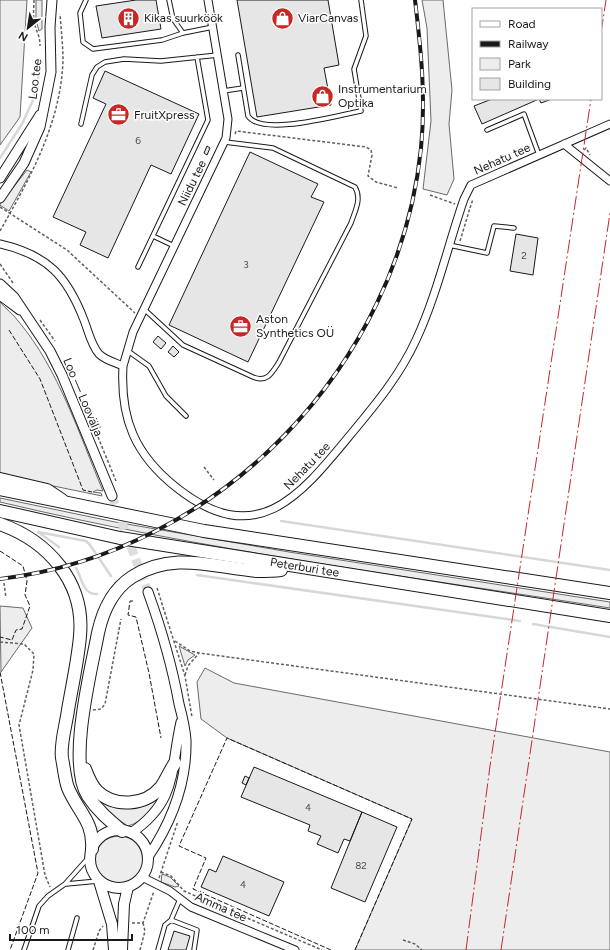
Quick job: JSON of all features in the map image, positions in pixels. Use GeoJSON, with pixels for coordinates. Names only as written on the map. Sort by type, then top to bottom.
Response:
{"type":"FeatureCollection","features":[{"type":"Feature","properties":{"kind":"highway"},"geometry":{"type":"LineString","coordinates":[[0,479],[47,490],[68,504]]}},
{"type":"Feature","properties":{"kind":"highway","name":"Peterburi tee"},"geometry":{"type":"LineString","coordinates":[[0,489],[204,532],[610,593]]}},
{"type":"Feature","properties":{"kind":"highway","name":"Peterburi tee"},"geometry":{"type":"LineString","coordinates":[[0,511],[120,538],[610,616]]}},
{"type":"Feature","properties":{"kind":"highway"},"geometry":{"type":"LineString","coordinates":[[0,524],[29,538],[44,548],[58,561],[70,580],[75,594],[80,614],[80,636],[62,757],[68,787],[90,826],[93,835],[91,852]]}},
{"type":"Feature","properties":{"kind":"highway"},"geometry":{"type":"LineString","coordinates":[[127,832],[101,813],[87,795],[82,784],[79,755],[85,708],[101,618],[110,599],[123,584],[145,569],[168,562],[196,562],[257,570],[316,570]]}},
{"type":"Feature","properties":{"kind":"highway"},"geometry":{"type":"LineString","coordinates":[[79,755],[89,780],[97,791],[112,801],[127,803],[142,800],[161,787],[175,763]]}},
{"type":"Feature","properties":{"kind":"main road"},"geometry":{"type":"LineString","coordinates":[[99,881],[113,888],[128,887],[142,877],[146,871],[148,857],[142,843],[127,832],[113,831],[104,834],[97,840],[91,852],[92,869],[99,881],[112,924],[114,950]]}},
{"type":"Feature","properties":{"kind":"main road"},"geometry":{"type":"LineString","coordinates":[[122,950],[124,904],[128,887]]}},
{"type":"Feature","properties":{"kind":"street","name":"Loo tee"},"geometry":{"type":"LineString","coordinates":[[0,198],[16,176],[40,127],[51,72],[50,27],[47,0]]}},
{"type":"Feature","properties":{"kind":"street","name":"Loo tee"},"geometry":{"type":"LineString","coordinates":[[50,27],[52,0]]}},
{"type":"Feature","properties":{"kind":"street","name":"Niidu tee"},"geometry":{"type":"LineString","coordinates":[[123,366],[127,350],[139,318],[227,142],[228,127],[218,55],[208,0]]}},
{"type":"Feature","properties":{"kind":"street","name":"Loo tee"},"geometry":{"type":"LineString","coordinates":[[0,178],[43,110]]}},
{"type":"Feature","properties":{"kind":"street","name":"Nehatu tee"},"geometry":{"type":"LineString","coordinates":[[123,366],[122,388],[128,425],[143,454],[153,467],[187,495],[214,511],[233,515],[258,514],[271,510],[287,502],[301,492],[385,393],[405,360],[424,321],[467,191],[475,182],[610,124]]}},
{"type":"Feature","properties":{"kind":"street"},"geometry":{"type":"LineString","coordinates":[[564,144],[610,181]]}},
{"type":"Feature","properties":{"kind":"street"},"geometry":{"type":"LineString","coordinates":[[0,244],[23,250],[53,268],[71,290],[99,354],[123,366]]}},
{"type":"Feature","properties":{"kind":"street","name":"Loo — Loovälja"},"geometry":{"type":"LineString","coordinates":[[0,284],[14,297],[50,351],[62,375],[112,496]]}},
{"type":"Feature","properties":{"kind":"street","name":"Loo — Loovälja"},"geometry":{"type":"LineString","coordinates":[[0,295],[24,313]]}},
{"type":"Feature","properties":{"kind":"street"},"geometry":{"type":"LineString","coordinates":[[148,857],[165,827],[181,786],[185,761],[186,739],[153,590]]}},
{"type":"Feature","properties":{"kind":"street"},"geometry":{"type":"LineString","coordinates":[[127,832],[149,820],[160,807],[168,792],[175,763],[182,718]]}},
{"type":"Feature","properties":{"kind":"street","name":"Ämma tee"},"geometry":{"type":"LineString","coordinates":[[142,877],[191,906],[296,950]]}},
{"type":"Feature","properties":{"kind":"lane"},"geometry":{"type":"LineString","coordinates":[[86,0],[80,13],[83,42],[93,49],[162,40],[183,33],[213,27]]}},
{"type":"Feature","properties":{"kind":"lane"},"geometry":{"type":"LineString","coordinates":[[169,0],[173,19],[183,33]]}},
{"type":"Feature","properties":{"kind":"lane"},"geometry":{"type":"LineString","coordinates":[[238,55],[248,116],[255,123],[277,126],[361,111],[354,69],[366,36],[361,0]]}},
{"type":"Feature","properties":{"kind":"lane"},"geometry":{"type":"LineString","coordinates":[[81,124],[90,80],[94,71],[100,64],[117,59],[162,61],[218,55]]}},
{"type":"Feature","properties":{"kind":"lane"},"geometry":{"type":"LineString","coordinates":[[138,267],[208,120],[196,57]]}},
{"type":"Feature","properties":{"kind":"lane"},"geometry":{"type":"LineString","coordinates":[[223,91],[243,88]]}},
{"type":"Feature","properties":{"kind":"lane"},"geometry":{"type":"LineString","coordinates":[[487,130],[524,114],[539,155]]}},
{"type":"Feature","properties":{"kind":"lane"},"geometry":{"type":"LineString","coordinates":[[144,309],[183,345],[258,379],[270,376],[279,362],[351,223],[359,200],[355,187],[273,148],[227,142]]}},
{"type":"Feature","properties":{"kind":"lane"},"geometry":{"type":"LineString","coordinates":[[449,245],[487,253],[494,226],[514,228]]}},
{"type":"Feature","properties":{"kind":"lane"},"geometry":{"type":"LineString","coordinates":[[153,236],[174,246]]}},
{"type":"Feature","properties":{"kind":"lane"},"geometry":{"type":"LineString","coordinates":[[127,350],[149,366],[166,396],[186,416]]}},
{"type":"Feature","properties":{"kind":"lane"},"geometry":{"type":"LineString","coordinates":[[24,950],[39,906],[52,893],[65,884],[91,852]]}},
{"type":"Feature","properties":{"kind":"lane"},"geometry":{"type":"LineString","coordinates":[[65,884],[99,881]]}},
{"type":"Feature","properties":{"kind":"lane"},"geometry":{"type":"LineString","coordinates":[[158,950],[165,925],[171,920],[180,899]]}},
{"type":"Feature","properties":{"kind":"lane"},"geometry":{"type":"LineString","coordinates":[[68,950],[77,918]]}},
{"type":"Feature","properties":{"kind":"lane"},"geometry":{"type":"LineString","coordinates":[[171,920],[197,930],[194,950]]}},
{"type":"Feature","properties":{"kind":"path"},"geometry":{"type":"LineString","coordinates":[[34,0],[35,28],[40,34],[40,46]]}},
{"type":"Feature","properties":{"kind":"path"},"geometry":{"type":"LineString","coordinates":[[227,142],[236,131],[366,147],[371,150],[372,155],[368,176],[376,182],[398,188]]}},
{"type":"Feature","properties":{"kind":"path"},"geometry":{"type":"LineString","coordinates":[[579,156],[586,148],[592,157]]}},
{"type":"Feature","properties":{"kind":"path"},"geometry":{"type":"LineString","coordinates":[[430,195],[462,206]]}},
{"type":"Feature","properties":{"kind":"path"},"geometry":{"type":"LineString","coordinates":[[470,208],[474,197]]}},
{"type":"Feature","properties":{"kind":"path"},"geometry":{"type":"LineString","coordinates":[[0,208],[67,250],[139,318]]}},
{"type":"Feature","properties":{"kind":"path"},"geometry":{"type":"LineString","coordinates":[[0,231],[10,214]]}},
{"type":"Feature","properties":{"kind":"path"},"geometry":{"type":"LineString","coordinates":[[204,467],[214,480]]}},
{"type":"Feature","properties":{"kind":"path"},"geometry":{"type":"LineString","coordinates":[[4,583],[6,598]]}},
{"type":"Feature","properties":{"kind":"path"},"geometry":{"type":"LineString","coordinates":[[153,590],[174,641],[190,651],[610,709]]}},
{"type":"Feature","properties":{"kind":"path"},"geometry":{"type":"LineString","coordinates":[[85,708],[96,710],[101,709],[105,704],[121,619]]}},
{"type":"Feature","properties":{"kind":"path"},"geometry":{"type":"LineString","coordinates":[[0,642],[24,644],[34,654],[33,670],[19,724],[45,875],[52,893]]}},
{"type":"Feature","properties":{"kind":"path"},"geometry":{"type":"LineString","coordinates":[[185,676],[188,666],[199,653]]}},
{"type":"Feature","properties":{"kind":"path"},"geometry":{"type":"LineString","coordinates":[[161,872],[171,876],[184,891],[322,950]]}},
{"type":"Feature","properties":{"kind":"path"},"geometry":{"type":"LineString","coordinates":[[140,950],[145,931],[143,923]]}},
{"type":"Feature","properties":{"kind":"path"},"geometry":{"type":"LineString","coordinates":[[403,940],[416,944],[422,950]]}},
{"type":"Feature","properties":{"kind":"green space"},"geometry":{"type":"Polygon","coordinates":[[[0,0],[27,0],[20,117],[0,145],[0,0]]]}},
{"type":"Feature","properties":{"kind":"green space"},"geometry":{"type":"Polygon","coordinates":[[[36,0],[42,0],[42,29],[39,31],[36,20],[36,0]]]}},
{"type":"Feature","properties":{"kind":"green space"},"geometry":{"type":"Polygon","coordinates":[[[422,0],[443,0],[452,90],[449,124],[454,179],[447,195],[423,189],[431,121],[427,28],[422,0]]]}},
{"type":"Feature","properties":{"kind":"green space"},"geometry":{"type":"Polygon","coordinates":[[[27,170],[31,172],[9,211],[0,204],[27,170]]]}},
{"type":"Feature","properties":{"kind":"green space"},"geometry":{"type":"Polygon","coordinates":[[[0,302],[17,319],[46,361],[67,403],[103,491],[97,490],[93,492],[101,493],[102,496],[0,475],[0,302]]]}},
{"type":"Feature","properties":{"kind":"green space"},"geometry":{"type":"Polygon","coordinates":[[[0,498],[115,522],[289,552],[610,602],[610,608],[228,548],[76,519],[0,502],[0,498]]]}},
{"type":"Feature","properties":{"kind":"green space"},"geometry":{"type":"Polygon","coordinates":[[[0,606],[23,608],[32,628],[1,672],[0,606]]]}},
{"type":"Feature","properties":{"kind":"green space"},"geometry":{"type":"Polygon","coordinates":[[[179,646],[195,655],[188,660],[185,666],[179,646]]]}},
{"type":"Feature","properties":{"kind":"green space"},"geometry":{"type":"Polygon","coordinates":[[[205,668],[234,683],[610,752],[610,950],[355,950],[412,819],[227,738],[201,719],[197,682],[205,668]]]}},
{"type":"Feature","properties":{"kind":"green space"},"geometry":{"type":"Polygon","coordinates":[[[160,797],[143,818],[128,826],[114,817],[96,798],[104,803],[120,808],[136,808],[152,802],[160,797]]]}},
{"type":"Feature","properties":{"kind":"green space"},"geometry":{"type":"Polygon","coordinates":[[[114,836],[124,836],[133,840],[139,846],[143,855],[143,865],[139,874],[133,880],[124,884],[114,884],[105,880],[99,874],[95,865],[95,855],[99,846],[105,840],[114,836]]]}},
{"type":"Feature","properties":{"kind":"green space"},"geometry":{"type":"Polygon","coordinates":[[[162,874],[170,877],[179,886],[175,887],[161,882],[162,874]]]}},
{"type":"Feature","properties":{"kind":"building","name":"Kikas suurköök"},"geometry":{"type":"Polygon","coordinates":[[[136,0],[156,0],[161,29],[102,38],[96,6],[136,0]]]}},
{"type":"Feature","properties":{"kind":"building"},"geometry":{"type":"Polygon","coordinates":[[[237,0],[328,0],[339,65],[324,68],[331,105],[257,117],[237,0]]]}},
{"type":"Feature","properties":{"kind":"building"},"geometry":{"type":"Polygon","coordinates":[[[105,71],[199,114],[171,174],[151,165],[108,258],[80,245],[86,232],[53,217],[106,104],[93,98],[105,71]]]}},
{"type":"Feature","properties":{"kind":"building"},"geometry":{"type":"Polygon","coordinates":[[[489,100],[537,100],[482,124],[474,106],[489,100]]]}},
{"type":"Feature","properties":{"kind":"building"},"geometry":{"type":"Polygon","coordinates":[[[540,100],[549,100],[541,103],[540,100]]]}},
{"type":"Feature","properties":{"kind":"building"},"geometry":{"type":"Polygon","coordinates":[[[207,146],[210,148],[207,155],[204,153],[207,146]]]}},
{"type":"Feature","properties":{"kind":"building"},"geometry":{"type":"Polygon","coordinates":[[[250,152],[318,184],[311,197],[324,202],[248,362],[169,325],[250,152]]]}},
{"type":"Feature","properties":{"kind":"building"},"geometry":{"type":"Polygon","coordinates":[[[516,234],[538,238],[533,275],[510,271],[516,234]]]}},
{"type":"Feature","properties":{"kind":"building"},"geometry":{"type":"Polygon","coordinates":[[[158,336],[166,343],[161,349],[153,342],[158,336]]]}},
{"type":"Feature","properties":{"kind":"building"},"geometry":{"type":"Polygon","coordinates":[[[173,346],[179,352],[174,357],[168,352],[173,346]]]}},
{"type":"Feature","properties":{"kind":"building"},"geometry":{"type":"Polygon","coordinates":[[[254,767],[362,812],[350,841],[344,839],[338,853],[317,844],[321,836],[308,831],[310,825],[241,797],[254,767]]]}},
{"type":"Feature","properties":{"kind":"building"},"geometry":{"type":"Polygon","coordinates":[[[245,776],[249,778],[246,785],[242,783],[245,776]]]}},
{"type":"Feature","properties":{"kind":"building"},"geometry":{"type":"Polygon","coordinates":[[[362,812],[397,827],[365,902],[331,888],[362,812]]]}},
{"type":"Feature","properties":{"kind":"building"},"geometry":{"type":"Polygon","coordinates":[[[223,856],[284,882],[269,916],[201,887],[209,869],[216,872],[223,856]]]}},
{"type":"Feature","properties":{"kind":"building"},"geometry":{"type":"Polygon","coordinates":[[[174,931],[190,936],[186,950],[168,950],[174,931]]]}},
{"type":"Feature","properties":{"kind":"waterway"},"geometry":{"type":"LineString","coordinates":[[0,158],[22,124],[34,98],[40,69]]}},
{"type":"Feature","properties":{"kind":"waterway"},"geometry":{"type":"LineString","coordinates":[[281,521],[610,570]]}},
{"type":"Feature","properties":{"kind":"waterway"},"geometry":{"type":"LineString","coordinates":[[59,547],[38,532],[86,541],[111,576]]}},
{"type":"Feature","properties":{"kind":"waterway"},"geometry":{"type":"LineString","coordinates":[[76,568],[86,589],[92,594],[97,594]]}},
{"type":"Feature","properties":{"kind":"waterway"},"geometry":{"type":"LineString","coordinates":[[197,575],[520,621]]}},
{"type":"Feature","properties":{"kind":"waterway"},"geometry":{"type":"LineString","coordinates":[[533,624],[610,637]]}},
{"type":"Feature","properties":{"kind":"tunnel"},"geometry":{"type":"LineString","coordinates":[[112,496],[148,592]]}},
{"type":"Feature","properties":{"kind":"railway"},"geometry":{"type":"LineString","coordinates":[[0,579],[80,562],[155,531],[224,489],[284,436],[336,373],[377,304],[406,228],[421,148],[423,110],[422,74],[415,0]]}},
{"type":"Feature","properties":{"kind":"fence"},"geometry":{"type":"LineString","coordinates":[[9,330],[40,379],[83,490],[92,492]]}},
{"type":"Feature","properties":{"kind":"fence"},"geometry":{"type":"LineString","coordinates":[[0,551],[23,566],[27,581],[25,595],[30,606],[22,629],[16,630],[12,640],[0,637]]}},
{"type":"Feature","properties":{"kind":"fence"},"geometry":{"type":"LineString","coordinates":[[133,601],[130,601],[128,615],[136,617],[149,673],[161,738]]}},
{"type":"Feature","properties":{"kind":"fence"},"geometry":{"type":"LineString","coordinates":[[0,672],[38,873],[10,950]]}},
{"type":"Feature","properties":{"kind":"fence"},"geometry":{"type":"LineString","coordinates":[[331,950],[193,889],[206,858],[179,846],[227,738],[412,819],[355,950]]}},
{"type":"Feature","properties":{"kind":"power"},"geometry":{"type":"LineString","coordinates":[[602,26],[606,0]]}},
{"type":"Feature","properties":{"kind":"power"},"geometry":{"type":"LineString","coordinates":[[466,950],[490,766],[591,100]]}},
{"type":"Feature","properties":{"kind":"power"},"geometry":{"type":"LineString","coordinates":[[501,950],[610,213]]}},
{"type":"Feature","properties":{"kind":"place","name":"Kikas suurköök"},"geometry":{"type":"Point","coordinates":[129,18]}},
{"type":"Feature","properties":{"kind":"place","name":"ViarCanvas"},"geometry":{"type":"Point","coordinates":[283,18]}},
{"type":"Feature","properties":{"kind":"place","name":"Instrumentarium Optika"},"geometry":{"type":"Point","coordinates":[322,96]}},
{"type":"Feature","properties":{"kind":"place","name":"FruitXpress"},"geometry":{"type":"Point","coordinates":[118,115]}},
{"type":"Feature","properties":{"kind":"place","name":"Aston Synthetics OÜ"},"geometry":{"type":"Point","coordinates":[241,326]}}]}
